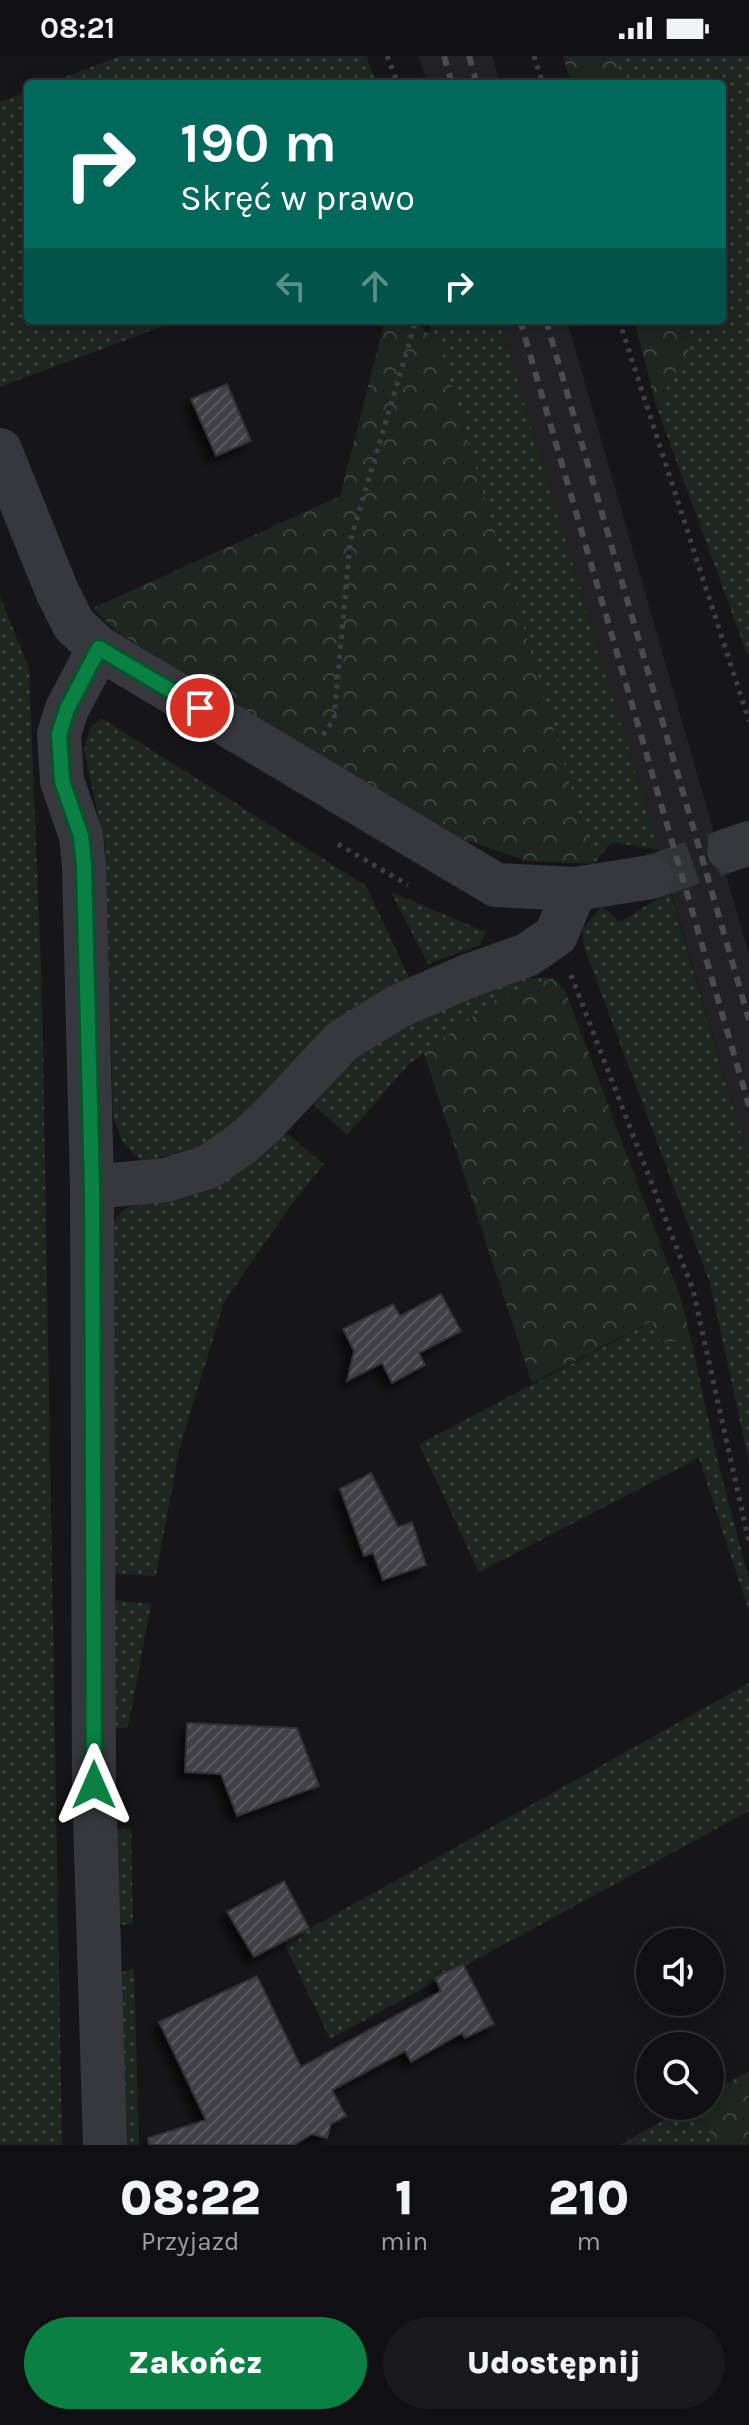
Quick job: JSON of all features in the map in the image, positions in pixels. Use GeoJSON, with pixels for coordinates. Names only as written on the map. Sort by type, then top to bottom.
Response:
{"type":"FeatureCollection","features":[{"type":"Feature","properties":{"kind":"street"},"geometry":{"type":"LineString","coordinates":[[0,450],[74,625],[99,648],[496,885],[575,889],[651,877]]}},
{"type":"Feature","properties":{"kind":"street"},"geometry":{"type":"LineString","coordinates":[[99,648],[67,709],[59,734],[62,781],[81,836],[84,866],[92,1187],[94,1785],[105,2145]]}},
{"type":"Feature","properties":{"kind":"street"},"geometry":{"type":"LineString","coordinates":[[92,1187],[166,1180],[208,1167],[240,1145],[342,1041],[399,1006],[527,955],[556,935],[575,889]]}},
{"type":"Feature","properties":{"kind":"path"},"geometry":{"type":"LineString","coordinates":[[387,56],[396,80]]}},
{"type":"Feature","properties":{"kind":"path"},"geometry":{"type":"LineString","coordinates":[[534,56],[542,80]]}},
{"type":"Feature","properties":{"kind":"path"},"geometry":{"type":"LineString","coordinates":[[300,768],[334,719],[350,542],[415,324]]}},
{"type":"Feature","properties":{"kind":"path"},"geometry":{"type":"LineString","coordinates":[[620,324],[749,721]]}},
{"type":"Feature","properties":{"kind":"path"},"geometry":{"type":"LineString","coordinates":[[556,935],[693,1290],[749,1542]]}},
{"type":"Feature","properties":{"kind":"shaded area"},"geometry":{"type":"Polygon","coordinates":[[[419,56],[492,56],[499,80],[426,80],[419,56]]]}},
{"type":"Feature","properties":{"kind":"shaded area"},"geometry":{"type":"Polygon","coordinates":[[[500,324],[568,324],[749,955],[749,1162],[659,850],[500,324]]]}},
{"type":"Feature","properties":{"kind":"green space"},"geometry":{"type":"Polygon","coordinates":[[[120,56],[366,56],[375,80],[57,80],[120,56]]]}},
{"type":"Feature","properties":{"kind":"green space"},"geometry":{"type":"Polygon","coordinates":[[[563,56],[616,56],[619,80],[570,80],[563,56]]]}},
{"type":"Feature","properties":{"kind":"green space"},"geometry":{"type":"Polygon","coordinates":[[[616,56],[749,56],[747,654],[656,405],[690,348],[684,324],[726,324],[726,80],[619,80],[616,56]]]}},
{"type":"Feature","properties":{"kind":"green space"},"geometry":{"type":"Polygon","coordinates":[[[24,93],[24,324],[168,324],[0,387],[0,102],[24,93]]]}},
{"type":"Feature","properties":{"kind":"green space"},"geometry":{"type":"Polygon","coordinates":[[[384,324],[418,324],[438,342],[594,864],[528,861],[439,831],[114,630],[93,608],[340,496],[384,324]]]}},
{"type":"Feature","properties":{"kind":"green space"},"geometry":{"type":"Polygon","coordinates":[[[431,324],[500,324],[659,850],[611,842],[594,864],[438,342],[429,334],[431,324]]]}},
{"type":"Feature","properties":{"kind":"green space"},"geometry":{"type":"Polygon","coordinates":[[[635,324],[684,324],[690,348],[656,405],[635,324]]]}},
{"type":"Feature","properties":{"kind":"green space"},"geometry":{"type":"Polygon","coordinates":[[[0,597],[29,668],[42,993],[62,2145],[0,2145],[0,597]]]}},
{"type":"Feature","properties":{"kind":"green space"},"geometry":{"type":"Polygon","coordinates":[[[101,718],[366,886],[410,979],[229,1131],[186,1151],[140,1160],[122,1141],[113,1117],[105,846],[84,750],[90,728],[101,718]]]}},
{"type":"Feature","properties":{"kind":"green space"},"geometry":{"type":"Polygon","coordinates":[[[670,891],[749,1162],[749,1462],[710,1283],[584,947],[582,929],[602,906],[620,922],[670,891]]]}},
{"type":"Feature","properties":{"kind":"green space"},"geometry":{"type":"Polygon","coordinates":[[[391,892],[486,932],[480,945],[428,964],[391,892]]]}},
{"type":"Feature","properties":{"kind":"green space"},"geometry":{"type":"Polygon","coordinates":[[[511,978],[553,978],[497,999],[408,1065],[347,1135],[316,1107],[311,1098],[360,1053],[404,1024],[511,978]]]}},
{"type":"Feature","properties":{"kind":"green space"},"geometry":{"type":"Polygon","coordinates":[[[553,978],[565,990],[681,1299],[691,1340],[660,1343],[652,1321],[532,1383],[424,1053],[497,999],[553,978]]]}},
{"type":"Feature","properties":{"kind":"green space"},"geometry":{"type":"Polygon","coordinates":[[[278,1134],[289,1135],[324,1164],[294,1201],[224,1302],[179,1450],[156,1576],[115,1574],[112,1224],[128,1207],[171,1199],[278,1134]]]}},
{"type":"Feature","properties":{"kind":"green space"},"geometry":{"type":"Polygon","coordinates":[[[653,1321],[661,1343],[691,1340],[719,1467],[749,1579],[749,1612],[699,1458],[479,1572],[419,1444],[653,1321]]]}},
{"type":"Feature","properties":{"kind":"green space"},"geometry":{"type":"Polygon","coordinates":[[[114,1600],[151,1604],[128,1727],[112,1729],[114,1600]]]}},
{"type":"Feature","properties":{"kind":"green space"},"geometry":{"type":"Polygon","coordinates":[[[749,1683],[749,1811],[330,2039],[284,1943],[749,1683]]]}},
{"type":"Feature","properties":{"kind":"green space"},"geometry":{"type":"Polygon","coordinates":[[[131,1829],[133,1924],[125,1925],[116,1922],[113,1832],[131,1829]]]}},
{"type":"Feature","properties":{"kind":"green space"},"geometry":{"type":"Polygon","coordinates":[[[134,1968],[139,2145],[125,2145],[121,1973],[134,1968]]]}},
{"type":"Feature","properties":{"kind":"green space"},"geometry":{"type":"Polygon","coordinates":[[[749,2071],[749,2145],[716,2145],[703,2120],[724,2120],[724,2085],[749,2071]]]}},
{"type":"Feature","properties":{"kind":"green space"},"geometry":{"type":"Polygon","coordinates":[[[664,2120],[703,2120],[716,2145],[620,2145],[664,2120]]]}},
{"type":"Feature","properties":{"kind":"building"},"geometry":{"type":"Polygon","coordinates":[[[227,384],[251,441],[216,456],[191,399],[227,384]]]}},
{"type":"Feature","properties":{"kind":"building"},"geometry":{"type":"Polygon","coordinates":[[[441,1294],[461,1331],[419,1353],[425,1365],[392,1383],[382,1363],[347,1381],[354,1351],[343,1329],[393,1304],[400,1316],[441,1294]]]}},
{"type":"Feature","properties":{"kind":"building"},"geometry":{"type":"Polygon","coordinates":[[[371,1473],[398,1527],[412,1522],[426,1565],[383,1580],[373,1553],[364,1556],[340,1489],[371,1473]]]}},
{"type":"Feature","properties":{"kind":"building"},"geometry":{"type":"Polygon","coordinates":[[[187,1723],[297,1728],[319,1786],[237,1816],[221,1774],[185,1772],[187,1723]]]}},
{"type":"Feature","properties":{"kind":"building"},"geometry":{"type":"Polygon","coordinates":[[[284,1881],[309,1928],[254,1957],[227,1912],[284,1881]]]}},
{"type":"Feature","properties":{"kind":"building"},"geometry":{"type":"Polygon","coordinates":[[[463,1964],[494,2024],[465,2038],[462,2033],[411,2062],[405,2051],[332,2090],[346,2116],[331,2124],[327,2138],[312,2134],[294,2145],[149,2145],[148,2138],[206,2120],[159,2022],[257,1976],[301,2067],[441,1991],[435,1978],[463,1964]]]}},
{"type":"Feature","properties":{"kind":"tunnel"},"geometry":{"type":"LineString","coordinates":[[651,877],[729,850]]}},
{"type":"Feature","properties":{"kind":"railway"},"geometry":{"type":"LineString","coordinates":[[444,56],[451,80]]}},
{"type":"Feature","properties":{"kind":"railway"},"geometry":{"type":"LineString","coordinates":[[469,56],[476,80]]}},
{"type":"Feature","properties":{"kind":"railway"},"geometry":{"type":"LineString","coordinates":[[521,324],[749,1106]]}},
{"type":"Feature","properties":{"kind":"railway"},"geometry":{"type":"LineString","coordinates":[[547,324],[749,1020]]}},
{"type":"Feature","properties":{"kind":"route"},"geometry":{"type":"LineString","coordinates":[[94,1785],[92,1187],[84,866],[81,836],[62,781],[59,734],[67,709],[99,648],[200,708]]}}]}
